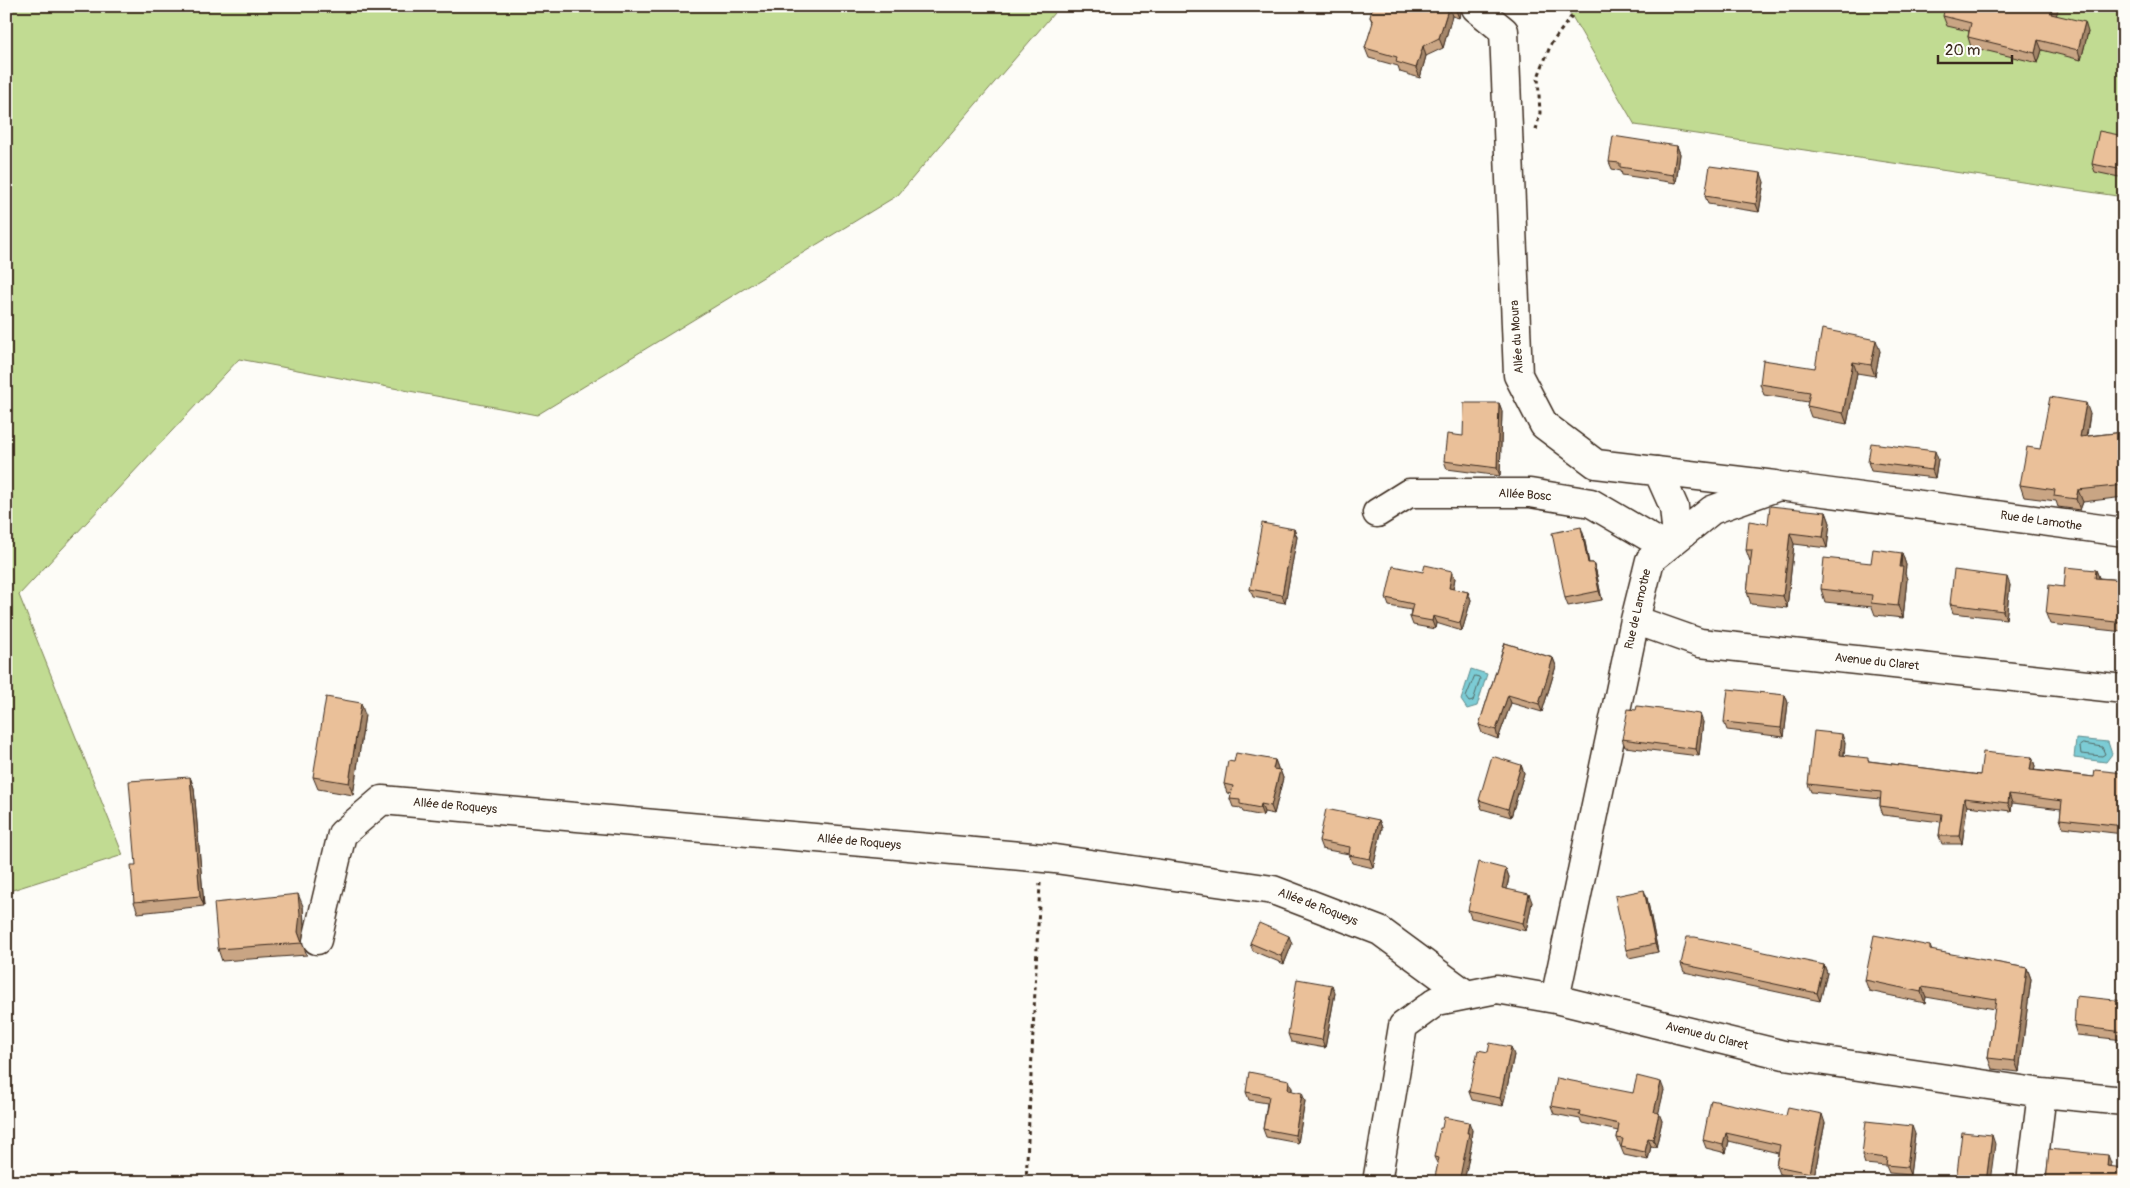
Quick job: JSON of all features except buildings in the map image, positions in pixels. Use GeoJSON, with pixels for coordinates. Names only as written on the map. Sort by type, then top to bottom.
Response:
{"type":"FeatureCollection","features":[{"type":"Feature","properties":{"kind":"street","name":"Allée du Moura"},"geometry":{"type":"LineString","coordinates":[[1476,8],[1504,31],[1518,375],[1544,425],[1596,464],[1779,486]]}},
{"type":"Feature","properties":{"kind":"street"},"geometry":{"type":"LineString","coordinates":[[1658,471],[1674,507],[1672,543]]}},
{"type":"Feature","properties":{"kind":"street","name":"Rue de Lamothe"},"geometry":{"type":"LineString","coordinates":[[1555,999],[1634,620],[1650,560],[1712,510],[1779,486],[2124,532]]}},
{"type":"Feature","properties":{"kind":"street","name":"Allée Bosc"},"geometry":{"type":"LineString","coordinates":[[1377,513],[1409,493],[1530,494],[1591,503],[1672,543]]}},
{"type":"Feature","properties":{"kind":"street","name":"Avenue du Claret"},"geometry":{"type":"LineString","coordinates":[[1634,620],[1700,643],[2124,689]]}},
{"type":"Feature","properties":{"kind":"street","name":"Allée de Roqueys"},"geometry":{"type":"LineString","coordinates":[[317,940],[342,834],[382,800],[1055,859],[1274,890],[1380,931],[1467,995]]}},
{"type":"Feature","properties":{"kind":"street","name":"Avenue du Claret"},"geometry":{"type":"LineString","coordinates":[[1377,1182],[1403,1026],[1437,1002],[1497,989],[1555,999],[1784,1055],[2042,1093],[2124,1101]]}},
{"type":"Feature","properties":{"kind":"street"},"geometry":{"type":"LineString","coordinates":[[2030,1182],[2042,1093]]}},
{"type":"Feature","properties":{"kind":"path"},"geometry":{"type":"LineString","coordinates":[[1509,157],[1533,143],[1540,113],[1538,77],[1551,44],[1579,6]]}},
{"type":"Feature","properties":{"kind":"path"},"geometry":{"type":"LineString","coordinates":[[1026,1182],[1040,881],[1055,859]]}},
{"type":"Feature","properties":{"kind":"green space"},"geometry":{"type":"Polygon","coordinates":[[[6,6],[1060,6],[898,195],[537,415],[239,359],[19,595],[123,855],[6,892],[6,6]]]}},
{"type":"Feature","properties":{"kind":"green space"},"geometry":{"type":"Polygon","coordinates":[[[1566,6],[2124,6],[2124,197],[1635,125],[1566,6]]]}},
{"type":"Feature","properties":{"kind":"water"},"geometry":{"type":"Polygon","coordinates":[[[1471,669],[1487,674],[1477,706],[1467,709],[1461,700],[1471,669]]]}},
{"type":"Feature","properties":{"kind":"water"},"geometry":{"type":"Polygon","coordinates":[[[2076,739],[2108,742],[2112,754],[2106,762],[2074,758],[2076,739]]]}}]}
